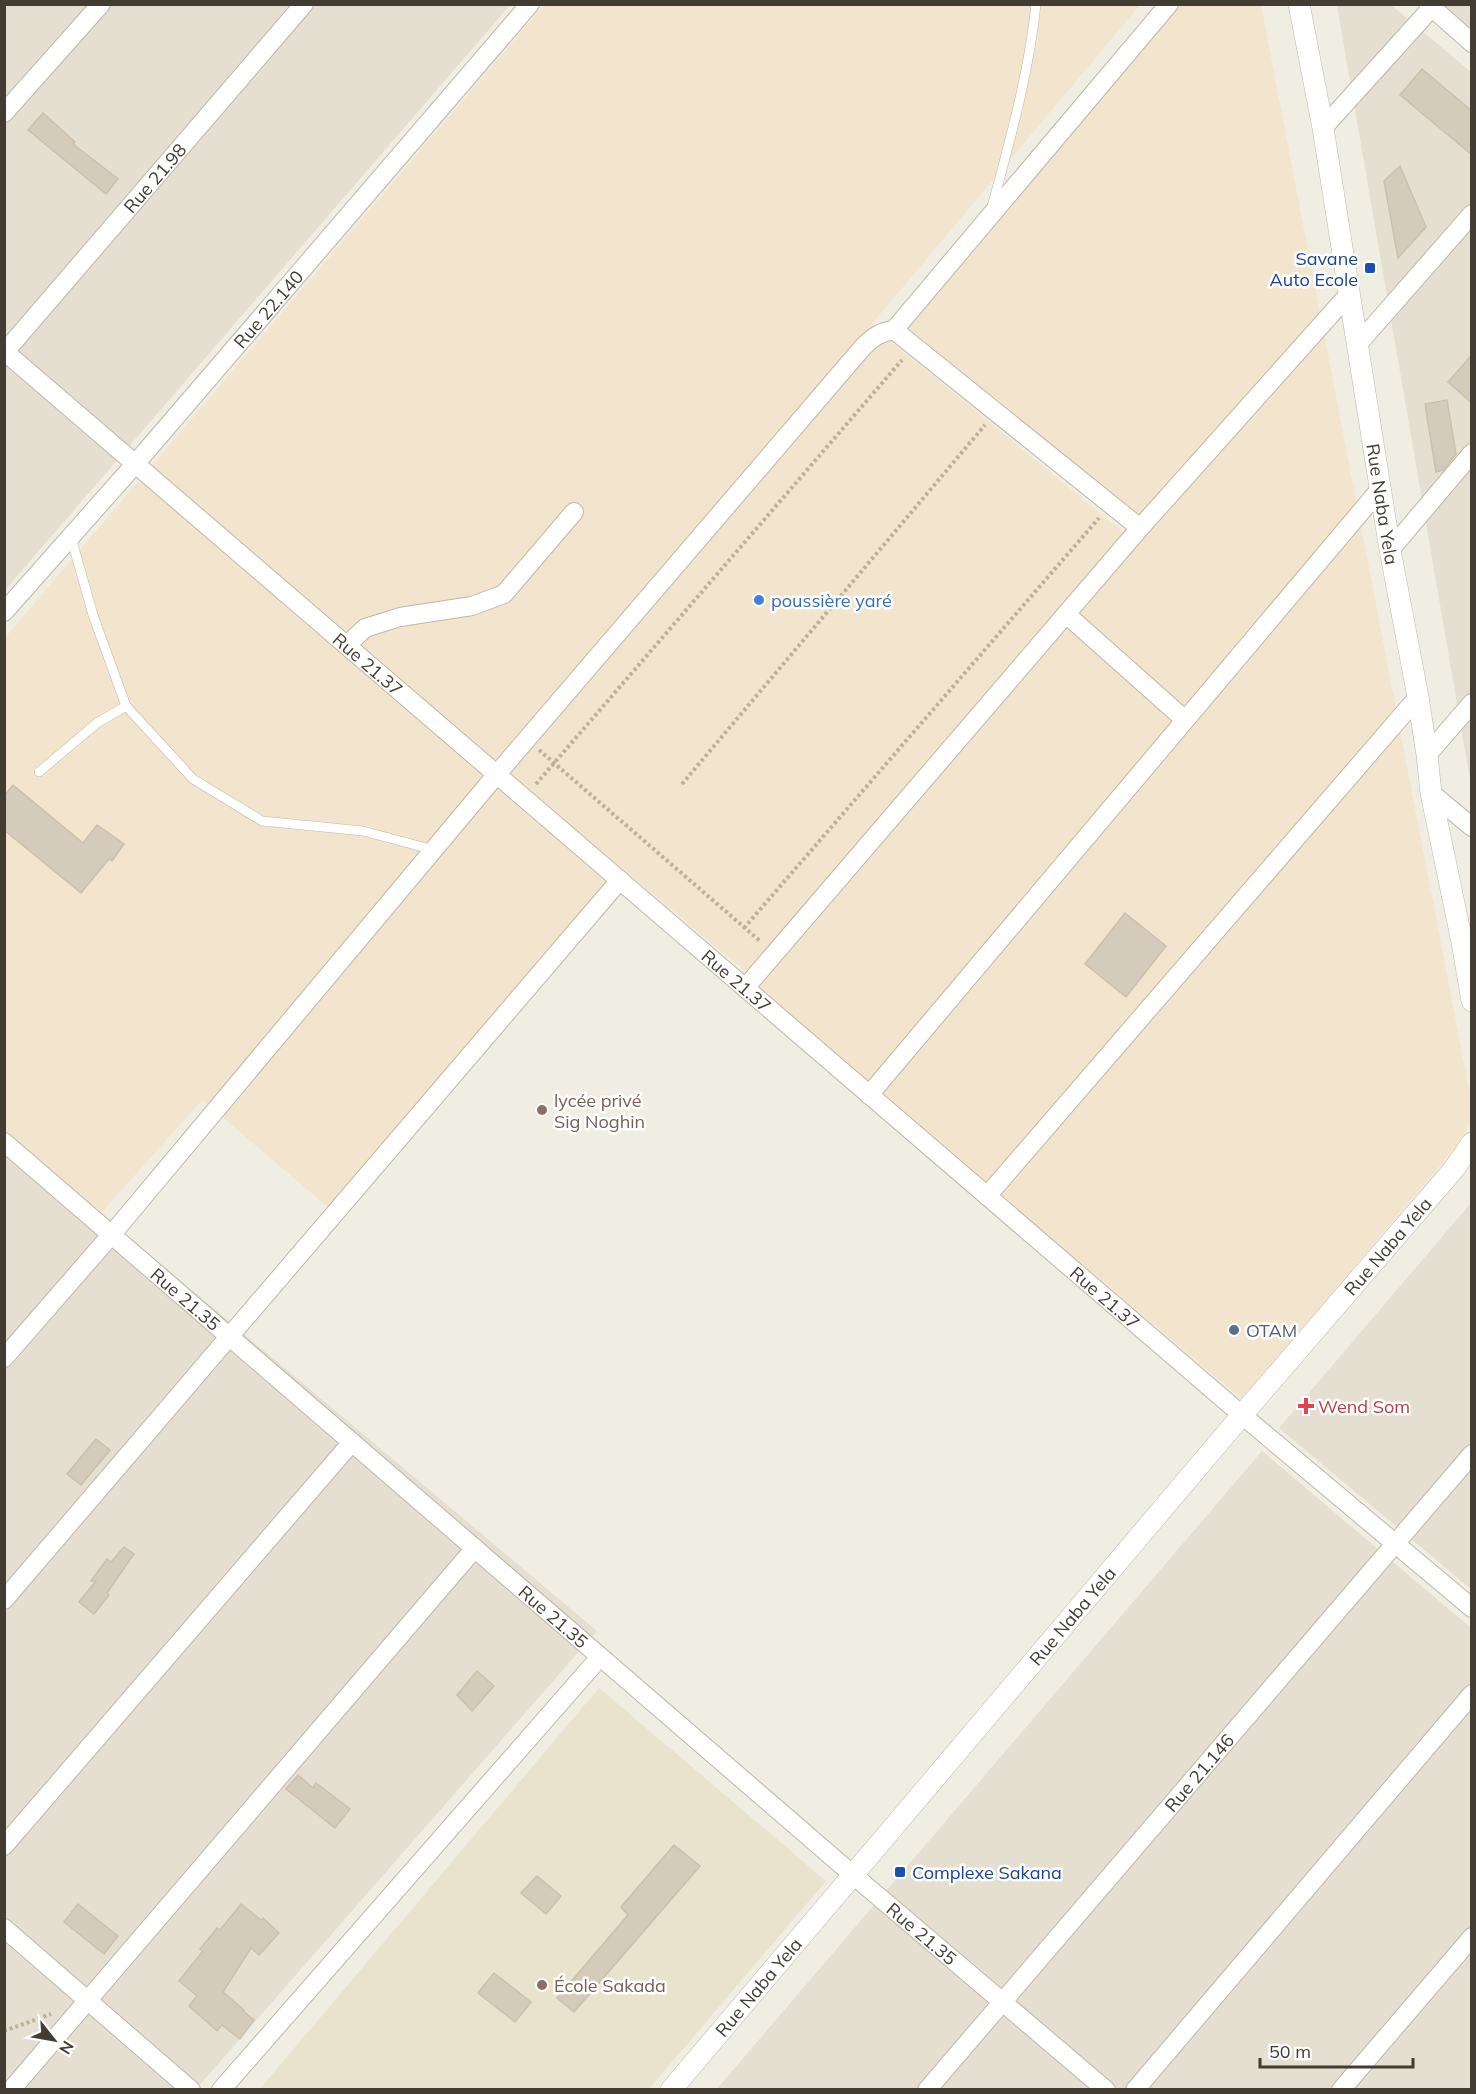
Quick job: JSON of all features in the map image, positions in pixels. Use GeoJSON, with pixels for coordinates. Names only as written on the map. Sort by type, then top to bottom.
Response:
{"type":"FeatureCollection","features":[{"type":"Feature","properties":{"kind":"street"},"geometry":{"type":"LineString","coordinates":[[4,113],[101,4]]}},
{"type":"Feature","properties":{"kind":"street","name":"Rue 21.98"},"geometry":{"type":"LineString","coordinates":[[5,352],[304,4]]}},
{"type":"Feature","properties":{"kind":"street"},"geometry":{"type":"LineString","coordinates":[[4,1358],[112,1234],[497,774],[863,347],[874,336],[894,330],[1169,4]]}},
{"type":"Feature","properties":{"kind":"street","name":"Rue Naba Yela"},"geometry":{"type":"LineString","coordinates":[[1299,4],[1323,128],[1390,550],[1418,697],[1431,793],[1467,937],[1472,1001]]}},
{"type":"Feature","properties":{"kind":"street","name":"Rue 22.140"},"geometry":{"type":"LineString","coordinates":[[4,612],[136,463],[527,6]]}},
{"type":"Feature","properties":{"kind":"street"},"geometry":{"type":"LineString","coordinates":[[1323,128],[1432,6],[1472,43]]}},
{"type":"Feature","properties":{"kind":"street"},"geometry":{"type":"LineString","coordinates":[[1358,344],[1472,214]]}},
{"type":"Feature","properties":{"kind":"street"},"geometry":{"type":"LineString","coordinates":[[745,988],[1140,528],[1349,294]]}},
{"type":"Feature","properties":{"kind":"street"},"geometry":{"type":"LineString","coordinates":[[894,330],[1140,528]]}},
{"type":"Feature","properties":{"kind":"street","name":"Rue 21.37"},"geometry":{"type":"LineString","coordinates":[[5,352],[1242,1415],[1472,1608]]}},
{"type":"Feature","properties":{"kind":"street"},"geometry":{"type":"LineString","coordinates":[[1390,550],[1472,453]]}},
{"type":"Feature","properties":{"kind":"street"},"geometry":{"type":"LineString","coordinates":[[870,1095],[1184,719],[1381,488]]}},
{"type":"Feature","properties":{"kind":"street"},"geometry":{"type":"LineString","coordinates":[[347,645],[365,628],[391,620],[472,606],[504,594],[574,512]]}},
{"type":"Feature","properties":{"kind":"street"},"geometry":{"type":"LineString","coordinates":[[1066,614],[1184,719]]}},
{"type":"Feature","properties":{"kind":"street"},"geometry":{"type":"LineString","coordinates":[[987,1196],[1418,697]]}},
{"type":"Feature","properties":{"kind":"street"},"geometry":{"type":"LineString","coordinates":[[1427,755],[1472,703]]}},
{"type":"Feature","properties":{"kind":"street"},"geometry":{"type":"LineString","coordinates":[[1431,793],[1472,827]]}},
{"type":"Feature","properties":{"kind":"street"},"geometry":{"type":"LineString","coordinates":[[4,1600],[620,880]]}},
{"type":"Feature","properties":{"kind":"street","name":"Rue 21.35"},"geometry":{"type":"LineString","coordinates":[[4,1142],[852,1875],[1106,2090]]}},
{"type":"Feature","properties":{"kind":"street","name":"Rue Naba Yela"},"geometry":{"type":"LineString","coordinates":[[671,2090],[1242,1415],[1454,1169],[1472,1143]]}},
{"type":"Feature","properties":{"kind":"street"},"geometry":{"type":"LineString","coordinates":[[4,1846],[352,1442]]}},
{"type":"Feature","properties":{"kind":"street","name":"Rue 21.146"},"geometry":{"type":"LineString","coordinates":[[927,2090],[1472,1454]]}},
{"type":"Feature","properties":{"kind":"street"},"geometry":{"type":"LineString","coordinates":[[11,2090],[475,1548]]}},
{"type":"Feature","properties":{"kind":"street"},"geometry":{"type":"LineString","coordinates":[[221,2090],[600,1657]]}},
{"type":"Feature","properties":{"kind":"street"},"geometry":{"type":"LineString","coordinates":[[1135,2090],[1472,1694]]}},
{"type":"Feature","properties":{"kind":"street"},"geometry":{"type":"LineString","coordinates":[[4,1928],[192,2090]]}},
{"type":"Feature","properties":{"kind":"street"},"geometry":{"type":"LineString","coordinates":[[1341,2090],[1472,1937]]}},
{"type":"Feature","properties":{"kind":"lane"},"geometry":{"type":"LineString","coordinates":[[989,218],[1015,122],[1032,40],[1036,4]]}},
{"type":"Feature","properties":{"kind":"lane"},"geometry":{"type":"LineString","coordinates":[[71,537],[93,615],[126,706],[194,779],[262,821],[363,831],[434,850]]}},
{"type":"Feature","properties":{"kind":"lane"},"geometry":{"type":"LineString","coordinates":[[39,772],[97,723],[126,706]]}},
{"type":"Feature","properties":{"kind":"path"},"geometry":{"type":"LineString","coordinates":[[525,797],[914,346]]}},
{"type":"Feature","properties":{"kind":"path"},"geometry":{"type":"LineString","coordinates":[[682,784],[996,412]]}},
{"type":"Feature","properties":{"kind":"path"},"geometry":{"type":"LineString","coordinates":[[744,928],[1111,505]]}},
{"type":"Feature","properties":{"kind":"path"},"geometry":{"type":"LineString","coordinates":[[527,740],[775,953]]}},
{"type":"Feature","properties":{"kind":"path"},"geometry":{"type":"LineString","coordinates":[[4,2031],[57,2012]]}},
{"type":"Feature","properties":{"kind":"shaded area"},"geometry":{"type":"Polygon","coordinates":[[[5,5],[510,5],[5,590],[5,5]]]}},
{"type":"Feature","properties":{"kind":"shaded area"},"geometry":{"type":"Polygon","coordinates":[[[544,5],[1140,5],[871,325],[1124,533],[746,972],[622,868],[328,1207],[202,1100],[101,1213],[5,1132],[4,639],[544,5]]]}},
{"type":"Feature","properties":{"kind":"shaded area"},"geometry":{"type":"Polygon","coordinates":[[[1167,5],[1261,5],[1471,1100],[1469,1124],[1459,1143],[1242,1399],[756,988],[1152,527],[897,319],[1167,5]]]}},
{"type":"Feature","properties":{"kind":"shaded area"},"geometry":{"type":"Polygon","coordinates":[[[1337,5],[1391,5],[1471,72],[1471,785],[1337,5]]]}},
{"type":"Feature","properties":{"kind":"shaded area"},"geometry":{"type":"Polygon","coordinates":[[[1440,5],[1471,5],[1471,31],[1440,5]]]}},
{"type":"Feature","properties":{"kind":"shaded area"},"geometry":{"type":"Polygon","coordinates":[[[4,1132],[597,1631],[196,2089],[5,2089],[4,1132]]]}},
{"type":"Feature","properties":{"kind":"shaded area"},"geometry":{"type":"Polygon","coordinates":[[[1471,1203],[1471,1589],[1279,1428],[1471,1203]]]}},
{"type":"Feature","properties":{"kind":"shaded area"},"geometry":{"type":"Polygon","coordinates":[[[1262,1451],[1471,1628],[1471,2089],[716,2090],[1262,1451]]]}},
{"type":"Feature","properties":{"kind":"shaded area","name":"École Sakada"},"geometry":{"type":"Polygon","coordinates":[[[599,1688],[826,1881],[649,2089],[259,2090],[599,1688]]]}},
{"type":"Feature","properties":{"kind":"building"},"geometry":{"type":"Polygon","coordinates":[[[1422,69],[1472,111],[1472,155],[1400,95],[1422,69]]]}},
{"type":"Feature","properties":{"kind":"building"},"geometry":{"type":"Polygon","coordinates":[[[43,113],[75,142],[73,144],[118,179],[106,194],[28,130],[43,113]]]}},
{"type":"Feature","properties":{"kind":"building"},"geometry":{"type":"Polygon","coordinates":[[[1400,166],[1426,227],[1398,258],[1384,181],[1400,166]]]}},
{"type":"Feature","properties":{"kind":"building"},"geometry":{"type":"Polygon","coordinates":[[[1472,355],[1472,403],[1448,382],[1472,355]]]}},
{"type":"Feature","properties":{"kind":"building"},"geometry":{"type":"Polygon","coordinates":[[[1447,400],[1456,454],[1443,470],[1436,472],[1425,404],[1447,400]]]}},
{"type":"Feature","properties":{"kind":"building"},"geometry":{"type":"Polygon","coordinates":[[[13,785],[83,843],[97,825],[124,844],[112,861],[109,859],[81,893],[4,830],[4,796],[13,785]]]}},
{"type":"Feature","properties":{"kind":"building"},"geometry":{"type":"Polygon","coordinates":[[[1125,913],[1166,946],[1126,997],[1085,964],[1125,913]]]}},
{"type":"Feature","properties":{"kind":"building"},"geometry":{"type":"Polygon","coordinates":[[[96,1439],[110,1450],[81,1485],[67,1474],[96,1439]]]}},
{"type":"Feature","properties":{"kind":"building"},"geometry":{"type":"Polygon","coordinates":[[[124,1547],[134,1554],[107,1593],[109,1595],[94,1614],[79,1602],[96,1581],[91,1581],[107,1559],[111,1562],[124,1547]]]}},
{"type":"Feature","properties":{"kind":"building"},"geometry":{"type":"Polygon","coordinates":[[[477,1671],[494,1686],[472,1711],[457,1695],[477,1671]]]}},
{"type":"Feature","properties":{"kind":"building"},"geometry":{"type":"Polygon","coordinates":[[[298,1775],[313,1788],[316,1783],[350,1809],[335,1828],[286,1789],[298,1775]]]}},
{"type":"Feature","properties":{"kind":"building"},"geometry":{"type":"Polygon","coordinates":[[[674,1845],[700,1866],[574,2012],[557,1998],[628,1915],[621,1907],[674,1845]]]}},
{"type":"Feature","properties":{"kind":"building"},"geometry":{"type":"Polygon","coordinates":[[[537,1876],[561,1896],[546,1914],[521,1893],[537,1876]]]}},
{"type":"Feature","properties":{"kind":"building"},"geometry":{"type":"Polygon","coordinates":[[[78,1904],[118,1936],[104,1954],[64,1922],[78,1904]]]}},
{"type":"Feature","properties":{"kind":"building"},"geometry":{"type":"Polygon","coordinates":[[[241,1904],[261,1920],[263,1918],[279,1933],[259,1955],[251,1948],[223,1992],[254,2020],[240,2039],[222,2025],[217,2031],[189,2006],[197,1996],[179,1981],[203,1951],[200,1949],[217,1928],[220,1930],[241,1904]]]}},
{"type":"Feature","properties":{"kind":"building"},"geometry":{"type":"Polygon","coordinates":[[[494,1973],[531,2002],[515,2022],[478,1993],[494,1973]]]}},
{"type":"Feature","properties":{"kind":"place","name":"Savane Auto Ecole"},"geometry":{"type":"Point","coordinates":[1370,268]}},
{"type":"Feature","properties":{"kind":"place","name":"poussière yaré"},"geometry":{"type":"Point","coordinates":[759,600]}},
{"type":"Feature","properties":{"kind":"place","name":"lycée privé Sig Noghin"},"geometry":{"type":"Point","coordinates":[542,1110]}},
{"type":"Feature","properties":{"kind":"place","name":"OTAM"},"geometry":{"type":"Point","coordinates":[1234,1330]}},
{"type":"Feature","properties":{"kind":"place","name":"Wend Som"},"geometry":{"type":"Point","coordinates":[1306,1406]}},
{"type":"Feature","properties":{"kind":"place","name":"Complexe Sakana"},"geometry":{"type":"Point","coordinates":[900,1872]}},
{"type":"Feature","properties":{"kind":"place","name":"École Sakada"},"geometry":{"type":"Point","coordinates":[542,1985]}}]}
